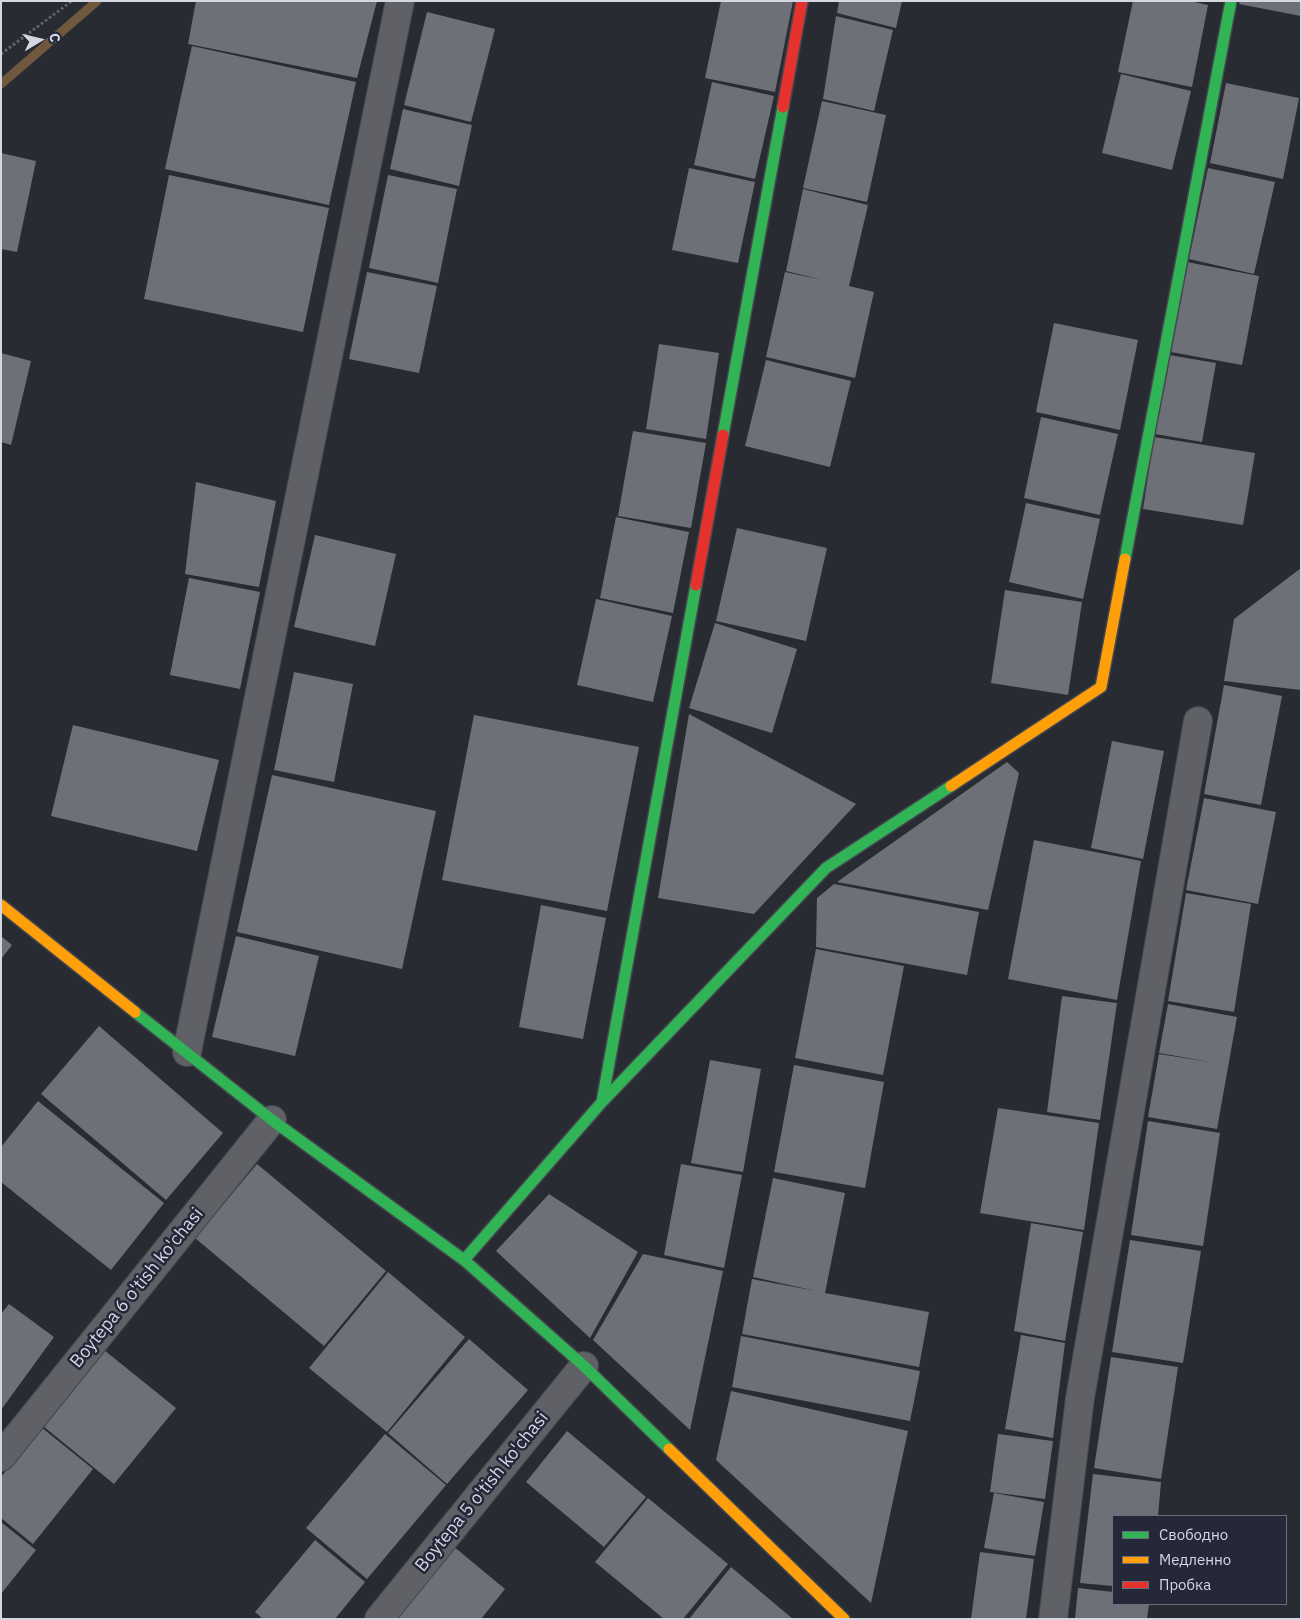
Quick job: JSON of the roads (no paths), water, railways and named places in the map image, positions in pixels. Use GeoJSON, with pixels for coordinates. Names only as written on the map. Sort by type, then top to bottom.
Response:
{"type":"FeatureCollection","features":[{"type":"Feature","properties":{"kind":"street"},"geometry":{"type":"LineString","coordinates":[[186,1052],[400,1]]}},
{"type":"Feature","properties":{"kind":"street"},"geometry":{"type":"LineString","coordinates":[[602,1102],[802,1]]}},
{"type":"Feature","properties":{"kind":"street"},"geometry":{"type":"LineString","coordinates":[[464,1260],[602,1102],[826,868],[1100,687],[1232,1]]}},
{"type":"Feature","properties":{"kind":"street"},"geometry":{"type":"LineString","coordinates":[[1052,1619],[1080,1398],[1198,721]]}},
{"type":"Feature","properties":{"kind":"street"},"geometry":{"type":"LineString","coordinates":[[1,905],[272,1120],[464,1260],[584,1366],[844,1619]]}},
{"type":"Feature","properties":{"kind":"street","name":"Boytepa 6 o'tish ko'chasi"},"geometry":{"type":"LineString","coordinates":[[1,1457],[272,1120]]}},
{"type":"Feature","properties":{"kind":"street","name":"Boytepa 5 o'tish ko'chasi"},"geometry":{"type":"LineString","coordinates":[[379,1619],[584,1366]]}},
{"type":"Feature","properties":{"kind":"waterway"},"geometry":{"type":"LineString","coordinates":[[1,84],[97,1]]}}]}
